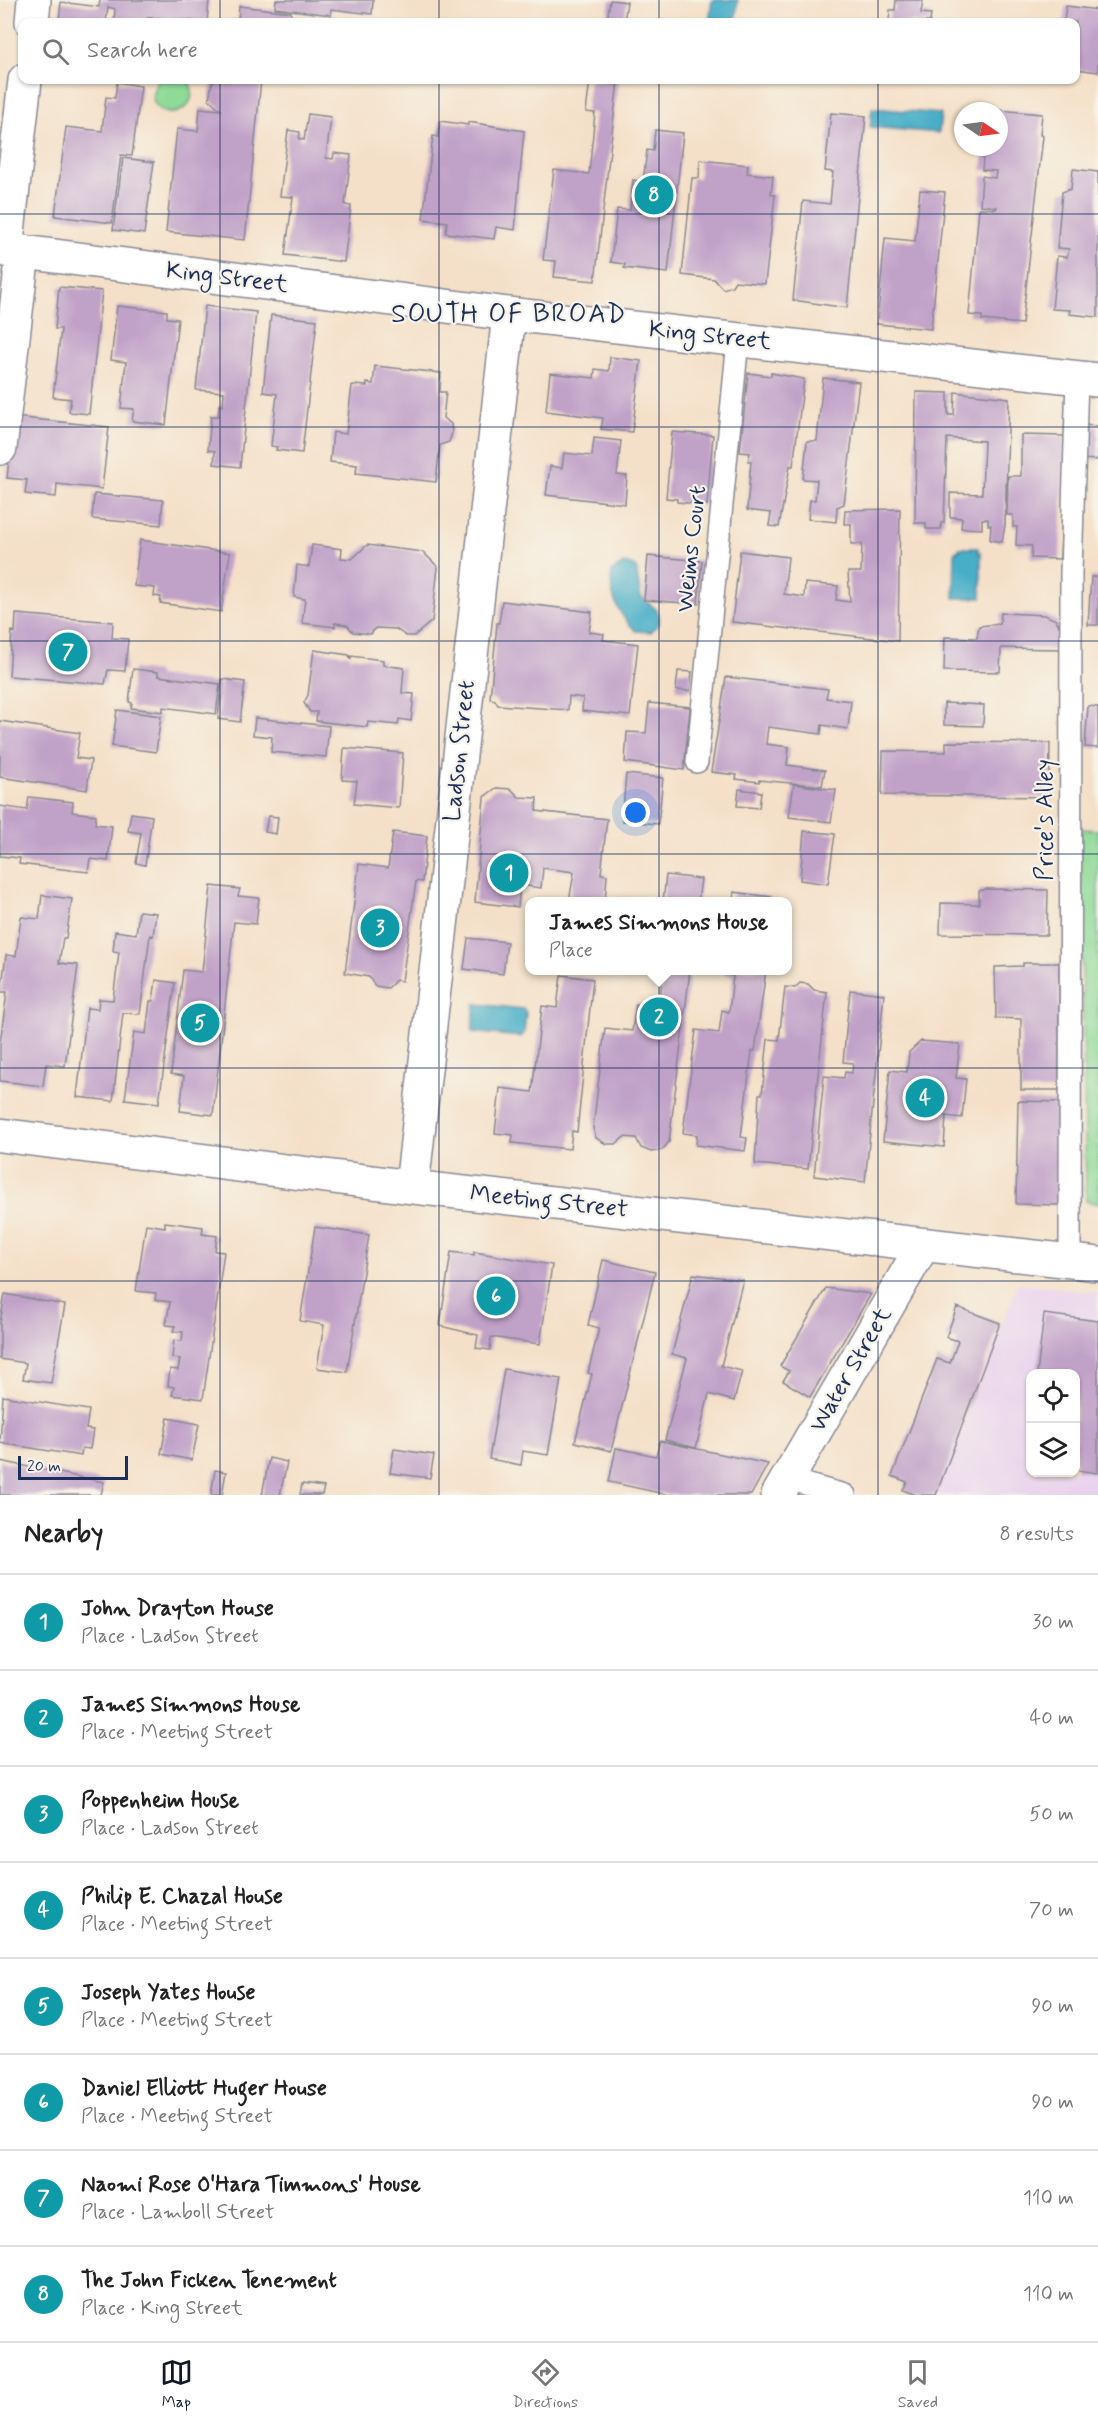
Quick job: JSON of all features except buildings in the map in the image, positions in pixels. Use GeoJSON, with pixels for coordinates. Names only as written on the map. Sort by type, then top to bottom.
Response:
{"type":"FeatureCollection","features":[{"type":"Feature","properties":{"kind":"street"},"geometry":{"type":"LineString","coordinates":[[32,18],[34,0]]}},
{"type":"Feature","properties":{"kind":"street"},"geometry":{"type":"LineString","coordinates":[[0,447],[10,250],[25,84]]}},
{"type":"Feature","properties":{"kind":"street","name":"King Street"},"geometry":{"type":"LineString","coordinates":[[10,250],[509,314],[1088,379]]}},
{"type":"Feature","properties":{"kind":"street","name":"Ladson Street"},"geometry":{"type":"LineString","coordinates":[[412,1187],[509,314]]}},
{"type":"Feature","properties":{"kind":"street","name":"Meeting Street"},"geometry":{"type":"LineString","coordinates":[[1,1144],[412,1187],[1084,1263]]}},
{"type":"Feature","properties":{"kind":"street","name":"Water Street"},"geometry":{"type":"LineString","coordinates":[[782,1487],[923,1245]]}},
{"type":"Feature","properties":{"kind":"lane","name":"Weims Court"},"geometry":{"type":"LineString","coordinates":[[697,762],[738,340]]}},
{"type":"Feature","properties":{"kind":"lane","name":"Price's Alley"},"geometry":{"type":"LineString","coordinates":[[1084,1263],[1071,573],[1088,379]]}},
{"type":"Feature","properties":{"kind":"lane"},"geometry":{"type":"LineString","coordinates":[[782,1487],[844,1495]]}},
{"type":"Feature","properties":{"kind":"shaded area"},"geometry":{"type":"Polygon","coordinates":[[[1018,1283],[1098,1293],[1098,1495],[936,1495],[1018,1283]]]}},
{"type":"Feature","properties":{"kind":"green space"},"geometry":{"type":"Polygon","coordinates":[[[156,84],[190,84],[192,90],[191,99],[186,106],[172,113],[164,112],[152,97],[156,84]]]}},
{"type":"Feature","properties":{"kind":"green space"},"geometry":{"type":"Polygon","coordinates":[[[1080,829],[1098,830],[1098,1203],[1086,1201],[1080,829]]]}},
{"type":"Feature","properties":{"kind":"water"},"geometry":{"type":"Polygon","coordinates":[[[712,0],[738,0],[736,18],[710,18],[712,0]]]}},
{"type":"Feature","properties":{"kind":"water"},"geometry":{"type":"Polygon","coordinates":[[[872,108],[941,114],[939,133],[870,127],[872,108]]]}},
{"type":"Feature","properties":{"kind":"water"},"geometry":{"type":"Polygon","coordinates":[[[959,548],[978,548],[978,553],[981,552],[981,598],[954,598],[955,551],[959,551],[959,548]]]}},
{"type":"Feature","properties":{"kind":"water"},"geometry":{"type":"Polygon","coordinates":[[[625,563],[636,567],[641,597],[659,614],[659,624],[651,632],[636,631],[620,612],[613,597],[612,571],[625,563]]]}},
{"type":"Feature","properties":{"kind":"water"},"geometry":{"type":"Polygon","coordinates":[[[475,1004],[524,1009],[526,1013],[524,1034],[520,1037],[472,1032],[475,1004]]]}},
{"type":"Feature","properties":{"kind":"place","name":"The John Ficken Tenement"},"geometry":{"type":"Point","coordinates":[654,195]}},
{"type":"Feature","properties":{"kind":"place","name":"Naomi Rose O'Hara Timmons' House"},"geometry":{"type":"Point","coordinates":[68,652]}},
{"type":"Feature","properties":{"kind":"place","name":"John Drayton House"},"geometry":{"type":"Point","coordinates":[509,873]}},
{"type":"Feature","properties":{"kind":"place","name":"Poppenheim House"},"geometry":{"type":"Point","coordinates":[380,928]}},
{"type":"Feature","properties":{"kind":"place","name":"James Simmons House"},"geometry":{"type":"Point","coordinates":[659,1017]}},
{"type":"Feature","properties":{"kind":"place","name":"Joseph Yates House"},"geometry":{"type":"Point","coordinates":[200,1023]}},
{"type":"Feature","properties":{"kind":"place","name":"Philip E. Chazal House"},"geometry":{"type":"Point","coordinates":[925,1098]}},
{"type":"Feature","properties":{"kind":"place","name":"Daniel Elliott Huger House"},"geometry":{"type":"Point","coordinates":[496,1296]}},
{"type":"Feature","properties":{"kind":"district","name":"SOUTH OF BROAD"},"geometry":{"type":"Point","coordinates":[509,314]}}]}
